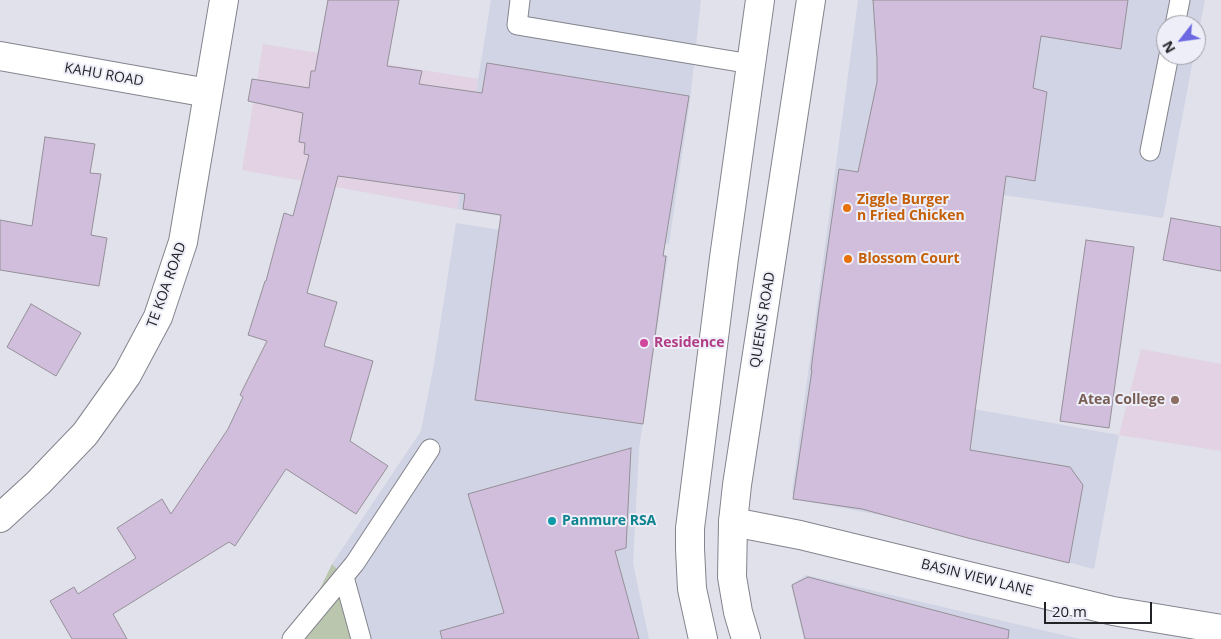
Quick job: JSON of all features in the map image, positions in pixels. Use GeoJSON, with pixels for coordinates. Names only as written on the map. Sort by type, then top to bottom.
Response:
{"type":"FeatureCollection","features":[{"type":"Feature","properties":{"kind":"street","name":"TE KOA ROAD"},"geometry":{"type":"LineString","coordinates":[[0,518],[38,483],[85,434],[127,376],[158,317],[183,242],[224,0]]}},
{"type":"Feature","properties":{"kind":"street"},"geometry":{"type":"LineString","coordinates":[[703,639],[692,589],[690,528],[724,258],[760,0]]}},
{"type":"Feature","properties":{"kind":"street","name":"QUEENS ROAD"},"geometry":{"type":"LineString","coordinates":[[746,639],[738,612],[732,577],[733,522],[737,485],[811,0]]}},
{"type":"Feature","properties":{"kind":"street","name":"KAHU ROAD"},"geometry":{"type":"LineString","coordinates":[[0,56],[208,93]]}},
{"type":"Feature","properties":{"kind":"street","name":"BASIN VIEW LANE"},"geometry":{"type":"LineString","coordinates":[[733,522],[800,535],[1112,611],[1221,629]]}},
{"type":"Feature","properties":{"kind":"lane"},"geometry":{"type":"LineString","coordinates":[[520,0],[517,25],[751,64]]}},
{"type":"Feature","properties":{"kind":"lane"},"geometry":{"type":"LineString","coordinates":[[1177,15],[1180,0]]}},
{"type":"Feature","properties":{"kind":"lane"},"geometry":{"type":"LineString","coordinates":[[1150,151],[1167,65]]}},
{"type":"Feature","properties":{"kind":"lane"},"geometry":{"type":"LineString","coordinates":[[292,639],[355,562],[430,448]]}},
{"type":"Feature","properties":{"kind":"lane"},"geometry":{"type":"LineString","coordinates":[[344,577],[361,639]]}},
{"type":"Feature","properties":{"kind":"shaded area"},"geometry":{"type":"Polygon","coordinates":[[[491,0],[701,0],[690,100],[669,244],[457,209],[491,0]]]}},
{"type":"Feature","properties":{"kind":"shaded area"},"geometry":{"type":"Polygon","coordinates":[[[858,0],[1205,0],[1202,15],[1156,15],[1156,65],[1192,65],[1163,218],[961,189],[929,401],[1119,435],[1094,569],[896,518],[800,500],[792,493],[858,0]]]}},
{"type":"Feature","properties":{"kind":"shaded area"},"geometry":{"type":"Polygon","coordinates":[[[263,44],[478,79],[457,209],[242,170],[263,44]]]}},
{"type":"Feature","properties":{"kind":"shaded area"},"geometry":{"type":"Polygon","coordinates":[[[456,223],[668,256],[639,449],[633,563],[649,639],[370,639],[356,588],[332,564],[421,431],[434,364],[456,223]]]}},
{"type":"Feature","properties":{"kind":"shaded area","name":"Atea College"},"geometry":{"type":"Polygon","coordinates":[[[1141,349],[1221,364],[1221,451],[1119,435],[1141,349]]]}},
{"type":"Feature","properties":{"kind":"shaded area"},"geometry":{"type":"Polygon","coordinates":[[[806,575],[1080,639],[804,639],[791,585],[806,575]]]}},
{"type":"Feature","properties":{"kind":"green space"},"geometry":{"type":"Polygon","coordinates":[[[332,564],[356,588],[370,639],[284,639],[306,618],[332,564]]]}},
{"type":"Feature","properties":{"kind":"building"},"geometry":{"type":"Polygon","coordinates":[[[328,0],[399,0],[387,66],[422,71],[419,84],[482,93],[487,63],[689,96],[663,256],[666,256],[643,424],[475,400],[501,215],[463,209],[465,194],[338,176],[307,293],[337,302],[324,346],[373,361],[350,441],[388,466],[356,514],[286,469],[235,546],[229,542],[113,614],[127,639],[72,639],[50,601],[74,587],[78,594],[136,558],[117,528],[162,499],[171,514],[228,429],[243,397],[240,395],[267,341],[248,335],[266,281],[284,213],[293,216],[309,155],[304,154],[305,143],[299,142],[303,113],[248,101],[252,79],[309,88],[311,71],[315,71],[328,0]]]}},
{"type":"Feature","properties":{"kind":"building"},"geometry":{"type":"Polygon","coordinates":[[[873,0],[1128,0],[1121,49],[1041,36],[1033,88],[1047,92],[1035,181],[1006,176],[970,450],[1070,467],[1083,485],[1069,563],[862,509],[793,499],[839,169],[858,172],[877,82],[873,0]]]}},
{"type":"Feature","properties":{"kind":"building"},"geometry":{"type":"Polygon","coordinates":[[[45,137],[95,144],[90,173],[101,174],[91,235],[107,238],[99,286],[0,270],[0,220],[32,226],[45,137]]]}},
{"type":"Feature","properties":{"kind":"building"},"geometry":{"type":"Polygon","coordinates":[[[1171,218],[1221,227],[1221,271],[1163,260],[1171,218]]]}},
{"type":"Feature","properties":{"kind":"building"},"geometry":{"type":"Polygon","coordinates":[[[1086,240],[1134,247],[1109,428],[1060,421],[1086,240]]]}},
{"type":"Feature","properties":{"kind":"building"},"geometry":{"type":"Polygon","coordinates":[[[31,304],[81,333],[56,376],[7,347],[31,304]]]}},
{"type":"Feature","properties":{"kind":"building"},"geometry":{"type":"Polygon","coordinates":[[[631,448],[626,548],[615,551],[639,639],[442,639],[440,631],[504,613],[468,494],[631,448]]]}},
{"type":"Feature","properties":{"kind":"building"},"geometry":{"type":"Polygon","coordinates":[[[808,577],[1009,630],[1008,639],[805,639],[792,585],[808,577]]]}},
{"type":"Feature","properties":{"kind":"place","name":"Ziggle Burger n Fried Chicken"},"geometry":{"type":"Point","coordinates":[847,208]}},
{"type":"Feature","properties":{"kind":"place","name":"Blossom Court"},"geometry":{"type":"Point","coordinates":[848,259]}},
{"type":"Feature","properties":{"kind":"place","name":"Residence"},"geometry":{"type":"Point","coordinates":[644,343]}},
{"type":"Feature","properties":{"kind":"place","name":"Atea College"},"geometry":{"type":"Point","coordinates":[1175,400]}},
{"type":"Feature","properties":{"kind":"place","name":"Panmure RSA"},"geometry":{"type":"Point","coordinates":[552,521]}}]}
